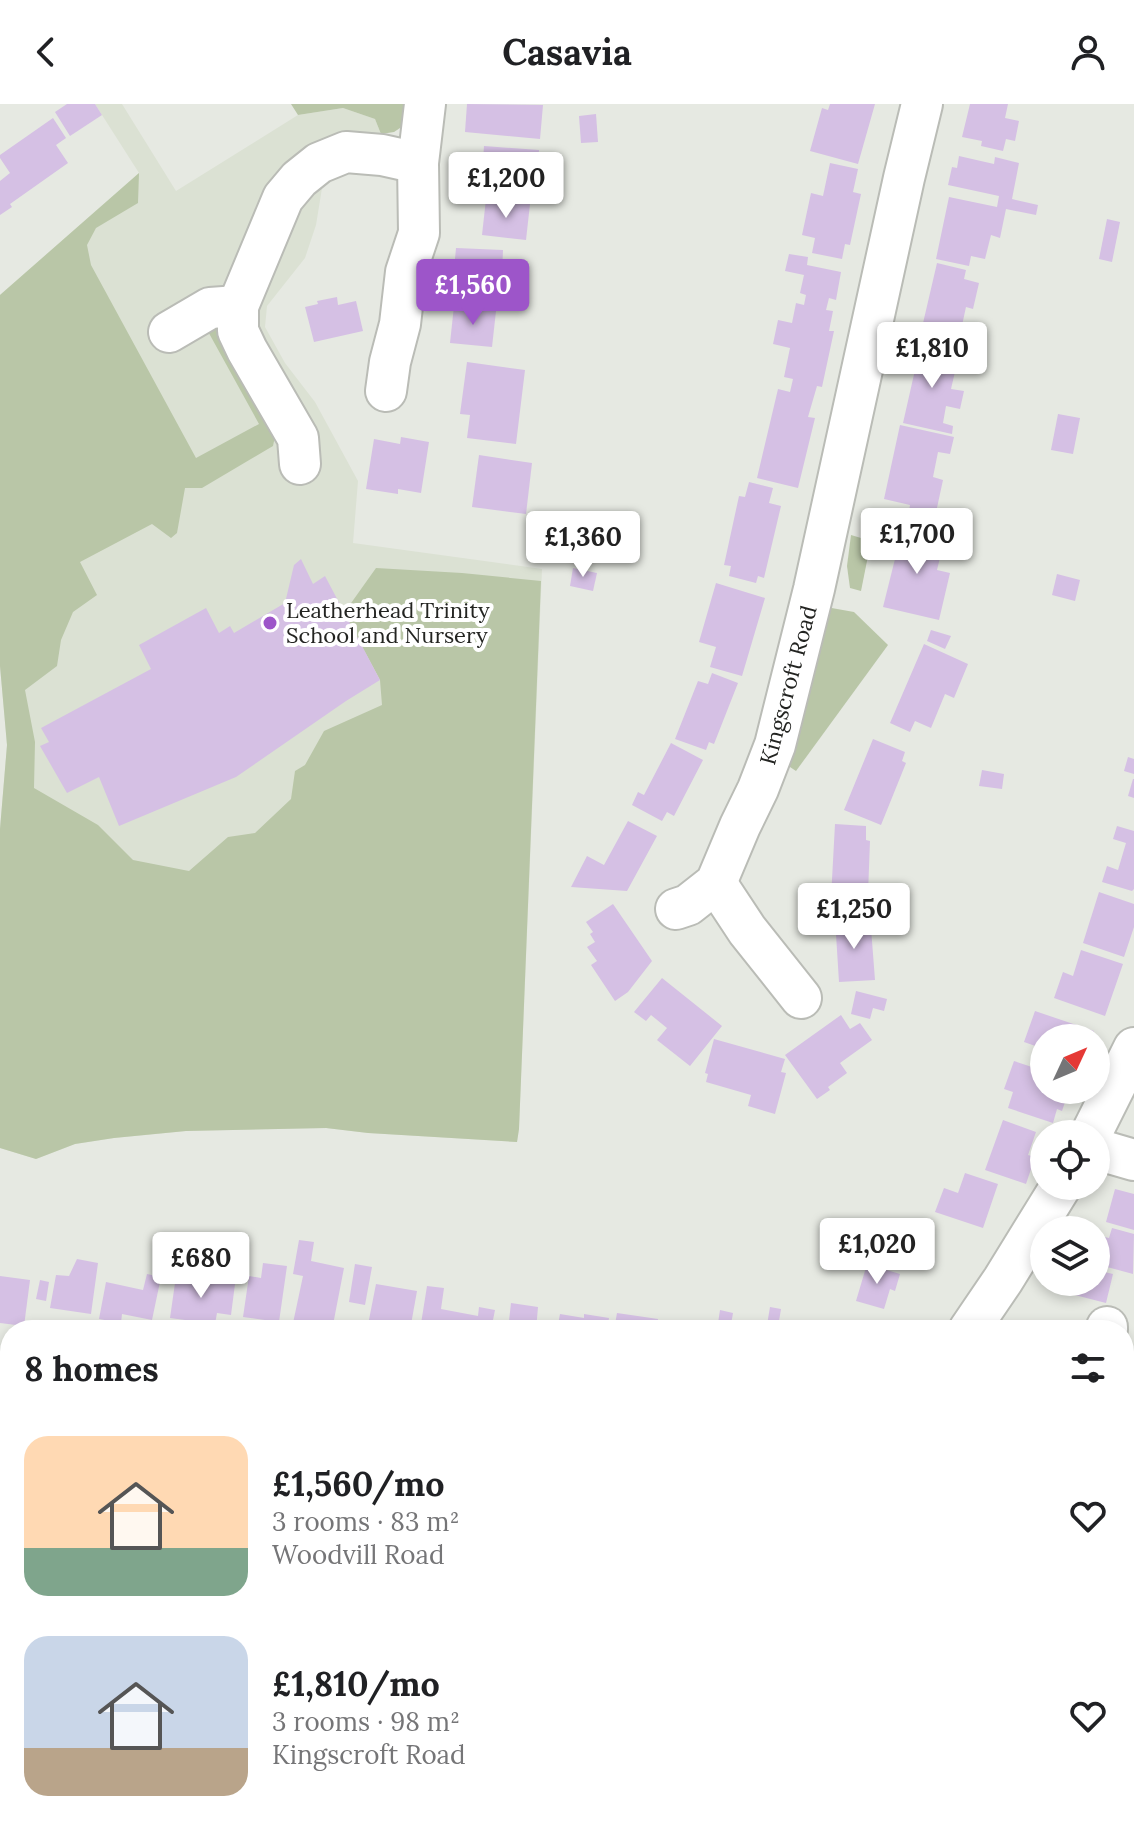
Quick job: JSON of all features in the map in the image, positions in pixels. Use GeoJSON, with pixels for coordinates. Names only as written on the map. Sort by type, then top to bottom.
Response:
{"type":"FeatureCollection","features":[{"type":"Feature","properties":{"kind":"street"},"geometry":{"type":"LineString","coordinates":[[386,391],[400,324],[406,272],[419,233],[418,163],[425,104]]}},
{"type":"Feature","properties":{"kind":"street","name":"Kingscroft Road"},"geometry":{"type":"LineString","coordinates":[[716,883],[775,745],[814,589],[922,104]]}},
{"type":"Feature","properties":{"kind":"street"},"geometry":{"type":"LineString","coordinates":[[300,464],[298,438],[238,331],[238,306],[283,198],[299,179],[319,163],[346,152],[382,155],[418,163]]}},
{"type":"Feature","properties":{"kind":"street"},"geometry":{"type":"LineString","coordinates":[[169,332],[210,308],[238,306]]}},
{"type":"Feature","properties":{"kind":"street"},"geometry":{"type":"LineString","coordinates":[[676,909],[688,905],[716,883],[747,930],[801,998]]}},
{"type":"Feature","properties":{"kind":"street"},"geometry":{"type":"LineString","coordinates":[[1098,1120],[1134,1048]]}},
{"type":"Feature","properties":{"kind":"street"},"geometry":{"type":"LineString","coordinates":[[1110,1153],[1134,1160]]}},
{"type":"Feature","properties":{"kind":"street"},"geometry":{"type":"LineString","coordinates":[[976,1320],[1052,1200]]}},
{"type":"Feature","properties":{"kind":"shaded area","name":"Leatherhead Trinity School and Nursery"},"geometry":{"type":"Polygon","coordinates":[[[95,104],[122,104],[176,191],[298,115],[343,108],[375,119],[381,134],[378,168],[332,172],[322,188],[316,225],[305,258],[267,306],[265,327],[285,363],[315,402],[358,481],[353,543],[542,569],[517,1142],[326,1128],[186,1131],[114,1138],[75,1144],[36,1159],[0,1148],[0,829],[7,745],[0,666],[0,295],[139,173],[95,104]]]}},
{"type":"Feature","properties":{"kind":"green space"},"geometry":{"type":"Polygon","coordinates":[[[291,104],[411,104],[409,122],[394,132],[381,134],[375,119],[343,108],[298,115],[291,104]]]}},
{"type":"Feature","properties":{"kind":"green space","name":"Leatherhead Trinity School and Nursery"},"geometry":{"type":"Polygon","coordinates":[[[139,173],[138,203],[96,228],[87,245],[91,265],[196,458],[259,424],[205,326],[222,325],[277,427],[273,446],[202,488],[185,488],[177,533],[171,538],[152,524],[80,562],[97,595],[73,612],[61,640],[57,666],[25,690],[35,742],[34,788],[98,825],[133,860],[189,871],[228,837],[255,833],[291,799],[295,771],[305,765],[324,731],[382,705],[380,680],[344,613],[376,568],[541,581],[517,1142],[326,1128],[186,1131],[114,1138],[75,1144],[36,1159],[0,1148],[0,829],[7,745],[0,666],[0,295],[139,173]]]}},
{"type":"Feature","properties":{"kind":"green space"},"geometry":{"type":"Polygon","coordinates":[[[851,535],[871,541],[861,591],[850,588],[847,566],[851,535]]]}},
{"type":"Feature","properties":{"kind":"green space"},"geometry":{"type":"Polygon","coordinates":[[[826,607],[854,612],[888,645],[796,771],[781,761],[826,607]]]}},
{"type":"Feature","properties":{"kind":"building"},"geometry":{"type":"Polygon","coordinates":[[[67,104],[95,104],[102,115],[70,136],[55,112],[67,104]]]}},
{"type":"Feature","properties":{"kind":"building"},"geometry":{"type":"Polygon","coordinates":[[[467,104],[543,105],[540,139],[465,132],[467,104]]]}},
{"type":"Feature","properties":{"kind":"building"},"geometry":{"type":"Polygon","coordinates":[[[830,104],[875,104],[858,164],[810,151],[822,108],[828,110],[830,104]]]}},
{"type":"Feature","properties":{"kind":"building"},"geometry":{"type":"Polygon","coordinates":[[[970,104],[1008,104],[1005,118],[1019,121],[1015,141],[1006,139],[1003,151],[981,146],[982,141],[962,137],[970,104]]]}},
{"type":"Feature","properties":{"kind":"building"},"geometry":{"type":"Polygon","coordinates":[[[596,114],[598,142],[581,143],[579,116],[596,114]]]}},
{"type":"Feature","properties":{"kind":"building"},"geometry":{"type":"Polygon","coordinates":[[[53,118],[66,138],[56,145],[68,163],[10,204],[12,207],[0,215],[0,181],[10,173],[0,155],[53,118]]]}},
{"type":"Feature","properties":{"kind":"building"},"geometry":{"type":"Polygon","coordinates":[[[484,146],[539,150],[536,187],[464,181],[465,160],[483,161],[484,146]]]}},
{"type":"Feature","properties":{"kind":"building"},"geometry":{"type":"Polygon","coordinates":[[[959,156],[994,164],[995,157],[1019,163],[1012,199],[1038,205],[1036,215],[1006,209],[1000,238],[991,235],[985,259],[971,256],[969,266],[936,259],[949,197],[997,207],[999,196],[948,185],[952,167],[957,168],[959,156]]]}},
{"type":"Feature","properties":{"kind":"building"},"geometry":{"type":"Polygon","coordinates":[[[830,163],[858,169],[853,192],[861,194],[850,245],[845,244],[842,259],[812,253],[815,238],[802,235],[811,193],[823,196],[830,163]]]}},
{"type":"Feature","properties":{"kind":"building"},"geometry":{"type":"Polygon","coordinates":[[[486,199],[530,204],[526,240],[482,235],[486,199]]]}},
{"type":"Feature","properties":{"kind":"building"},"geometry":{"type":"Polygon","coordinates":[[[1107,219],[1120,222],[1112,262],[1099,259],[1107,219]]]}},
{"type":"Feature","properties":{"kind":"building"},"geometry":{"type":"Polygon","coordinates":[[[456,248],[503,250],[502,274],[489,274],[488,285],[445,283],[446,259],[455,259],[456,248]]]}},
{"type":"Feature","properties":{"kind":"building"},"geometry":{"type":"Polygon","coordinates":[[[789,254],[808,257],[807,265],[841,272],[836,300],[829,298],[826,310],[833,311],[829,331],[834,331],[822,387],[817,386],[808,417],[815,418],[798,488],[757,478],[778,389],[790,392],[793,379],[784,377],[790,348],[773,344],[778,320],[792,323],[796,303],[804,305],[806,295],[800,293],[804,275],[785,271],[789,254]]]}},
{"type":"Feature","properties":{"kind":"building"},"geometry":{"type":"Polygon","coordinates":[[[937,263],[966,270],[964,279],[979,283],[973,309],[966,307],[961,330],[975,333],[971,349],[920,336],[937,263]]]}},
{"type":"Feature","properties":{"kind":"building"},"geometry":{"type":"Polygon","coordinates":[[[337,297],[338,305],[356,301],[363,331],[314,342],[305,307],[337,297]]]}},
{"type":"Feature","properties":{"kind":"building"},"geometry":{"type":"Polygon","coordinates":[[[454,306],[496,311],[492,347],[450,343],[454,306]]]}},
{"type":"Feature","properties":{"kind":"building"},"geometry":{"type":"Polygon","coordinates":[[[922,339],[944,344],[941,359],[957,363],[951,389],[964,391],[960,409],[946,406],[943,423],[953,426],[952,434],[903,423],[922,339]]]}},
{"type":"Feature","properties":{"kind":"building"},"geometry":{"type":"Polygon","coordinates":[[[467,362],[525,370],[516,444],[467,438],[470,415],[460,414],[467,362]]]}},
{"type":"Feature","properties":{"kind":"building"},"geometry":{"type":"Polygon","coordinates":[[[1058,414],[1080,418],[1073,454],[1051,450],[1058,414]]]}},
{"type":"Feature","properties":{"kind":"building"},"geometry":{"type":"Polygon","coordinates":[[[900,425],[954,437],[950,454],[938,452],[933,477],[943,480],[935,517],[909,511],[910,505],[884,499],[900,425]]]}},
{"type":"Feature","properties":{"kind":"building"},"geometry":{"type":"Polygon","coordinates":[[[401,437],[429,442],[421,493],[398,489],[398,494],[366,489],[374,439],[400,444],[401,437]]]}},
{"type":"Feature","properties":{"kind":"building"},"geometry":{"type":"Polygon","coordinates":[[[479,455],[532,463],[526,514],[472,507],[479,455]]]}},
{"type":"Feature","properties":{"kind":"building"},"geometry":{"type":"Polygon","coordinates":[[[749,482],[773,488],[769,503],[781,506],[764,578],[758,576],[756,583],[729,576],[731,566],[724,565],[739,496],[745,497],[749,482]]]}},
{"type":"Feature","properties":{"kind":"building"},"geometry":{"type":"Polygon","coordinates":[[[910,520],[926,523],[922,540],[943,545],[937,570],[950,573],[939,620],[883,607],[901,535],[906,537],[910,520]]]}},
{"type":"Feature","properties":{"kind":"building"},"geometry":{"type":"Polygon","coordinates":[[[572,532],[594,535],[591,556],[569,553],[572,532]]]}},
{"type":"Feature","properties":{"kind":"building"},"geometry":{"type":"Polygon","coordinates":[[[301,559],[313,584],[325,576],[380,680],[236,777],[119,826],[99,777],[67,793],[40,746],[49,742],[41,728],[151,669],[139,645],[206,608],[219,633],[230,626],[234,633],[285,603],[294,565],[301,559]]]}},
{"type":"Feature","properties":{"kind":"building"},"geometry":{"type":"Polygon","coordinates":[[[573,568],[597,573],[593,591],[570,586],[573,568]]]}},
{"type":"Feature","properties":{"kind":"building"},"geometry":{"type":"Polygon","coordinates":[[[1057,574],[1080,580],[1075,601],[1052,595],[1057,574]]]}},
{"type":"Feature","properties":{"kind":"building"},"geometry":{"type":"Polygon","coordinates":[[[716,583],[765,598],[742,676],[710,667],[716,647],[699,642],[716,583]]]}},
{"type":"Feature","properties":{"kind":"building"},"geometry":{"type":"Polygon","coordinates":[[[931,630],[951,636],[945,649],[927,641],[931,630]]]}},
{"type":"Feature","properties":{"kind":"building"},"geometry":{"type":"Polygon","coordinates":[[[924,644],[968,664],[954,698],[945,694],[931,728],[915,721],[910,732],[890,723],[924,644]]]}},
{"type":"Feature","properties":{"kind":"building"},"geometry":{"type":"Polygon","coordinates":[[[712,673],[738,683],[714,744],[709,742],[706,750],[675,739],[698,681],[708,684],[712,673]]]}},
{"type":"Feature","properties":{"kind":"building"},"geometry":{"type":"Polygon","coordinates":[[[873,739],[905,752],[902,761],[906,763],[881,825],[844,810],[873,739]]]}},
{"type":"Feature","properties":{"kind":"building"},"geometry":{"type":"Polygon","coordinates":[[[671,743],[703,760],[674,816],[667,812],[662,821],[632,805],[638,792],[644,795],[671,743]]]}},
{"type":"Feature","properties":{"kind":"building"},"geometry":{"type":"Polygon","coordinates":[[[1128,757],[1134,759],[1134,774],[1124,771],[1128,757]]]}},
{"type":"Feature","properties":{"kind":"building"},"geometry":{"type":"Polygon","coordinates":[[[982,770],[1004,774],[1002,789],[979,786],[982,770]]]}},
{"type":"Feature","properties":{"kind":"building"},"geometry":{"type":"Polygon","coordinates":[[[1134,779],[1134,798],[1128,796],[1134,779]]]}},
{"type":"Feature","properties":{"kind":"building"},"geometry":{"type":"Polygon","coordinates":[[[628,821],[657,836],[627,891],[571,887],[587,856],[604,865],[628,821]]]}},
{"type":"Feature","properties":{"kind":"building"},"geometry":{"type":"Polygon","coordinates":[[[835,824],[866,826],[866,840],[870,841],[868,894],[852,893],[852,899],[831,898],[835,824]]]}},
{"type":"Feature","properties":{"kind":"building"},"geometry":{"type":"Polygon","coordinates":[[[1117,826],[1134,831],[1132,891],[1102,882],[1107,866],[1118,870],[1126,843],[1113,839],[1117,826]]]}},
{"type":"Feature","properties":{"kind":"building"},"geometry":{"type":"Polygon","coordinates":[[[1099,892],[1134,904],[1134,927],[1124,957],[1083,943],[1099,892]]]}},
{"type":"Feature","properties":{"kind":"building"},"geometry":{"type":"Polygon","coordinates":[[[613,904],[652,961],[628,992],[615,1001],[591,965],[597,961],[587,947],[595,942],[586,922],[613,904]]]}},
{"type":"Feature","properties":{"kind":"building"},"geometry":{"type":"Polygon","coordinates":[[[857,917],[858,929],[871,928],[875,980],[839,982],[835,918],[857,917]]]}},
{"type":"Feature","properties":{"kind":"building"},"geometry":{"type":"Polygon","coordinates":[[[1081,950],[1123,964],[1105,1016],[1054,998],[1063,972],[1073,976],[1081,950]]]}},
{"type":"Feature","properties":{"kind":"building"},"geometry":{"type":"Polygon","coordinates":[[[662,978],[722,1026],[690,1066],[657,1040],[667,1028],[651,1015],[646,1021],[634,1012],[662,978]]]}},
{"type":"Feature","properties":{"kind":"building"},"geometry":{"type":"Polygon","coordinates":[[[856,991],[887,999],[884,1011],[873,1008],[870,1019],[851,1014],[856,991]]]}},
{"type":"Feature","properties":{"kind":"building"},"geometry":{"type":"Polygon","coordinates":[[[1035,1011],[1073,1024],[1030,1024],[1035,1011]]]}},
{"type":"Feature","properties":{"kind":"building"},"geometry":{"type":"Polygon","coordinates":[[[841,1015],[850,1029],[860,1023],[872,1040],[840,1063],[847,1073],[817,1099],[785,1055],[841,1015]]]}},
{"type":"Feature","properties":{"kind":"building"},"geometry":{"type":"Polygon","coordinates":[[[1030,1025],[1030,1044],[1024,1042],[1030,1025]]]}},
{"type":"Feature","properties":{"kind":"building"},"geometry":{"type":"Polygon","coordinates":[[[714,1039],[785,1059],[781,1072],[786,1073],[775,1114],[748,1106],[751,1095],[706,1082],[708,1074],[705,1073],[714,1039]]]}},
{"type":"Feature","properties":{"kind":"building"},"geometry":{"type":"Polygon","coordinates":[[[1014,1061],[1030,1066],[1030,1104],[1064,1104],[1062,1111],[1057,1109],[1054,1120],[1044,1120],[1008,1108],[1013,1092],[1004,1089],[1014,1061]]]}},
{"type":"Feature","properties":{"kind":"building"},"geometry":{"type":"Polygon","coordinates":[[[1003,1120],[1030,1130],[1030,1172],[1026,1184],[985,1170],[1003,1120]]]}},
{"type":"Feature","properties":{"kind":"building"},"geometry":{"type":"Polygon","coordinates":[[[965,1173],[998,1184],[983,1228],[935,1212],[944,1188],[958,1193],[965,1173]]]}},
{"type":"Feature","properties":{"kind":"building"},"geometry":{"type":"Polygon","coordinates":[[[1115,1189],[1134,1194],[1134,1230],[1110,1223],[1108,1216],[1115,1189]]]}},
{"type":"Feature","properties":{"kind":"building"},"geometry":{"type":"Polygon","coordinates":[[[1112,1228],[1134,1234],[1133,1274],[1110,1268],[1112,1228]]]}},
{"type":"Feature","properties":{"kind":"building"},"geometry":{"type":"Polygon","coordinates":[[[299,1240],[314,1242],[311,1261],[344,1268],[334,1320],[294,1320],[303,1276],[293,1274],[299,1240]]]}},
{"type":"Feature","properties":{"kind":"building"},"geometry":{"type":"Polygon","coordinates":[[[77,1259],[98,1263],[91,1314],[50,1308],[56,1275],[69,1276],[77,1259]]]}},
{"type":"Feature","properties":{"kind":"building"},"geometry":{"type":"Polygon","coordinates":[[[263,1263],[287,1266],[279,1320],[243,1317],[249,1276],[261,1278],[263,1263]]]}},
{"type":"Feature","properties":{"kind":"building"},"geometry":{"type":"Polygon","coordinates":[[[355,1264],[372,1267],[365,1305],[349,1302],[355,1264]]]}},
{"type":"Feature","properties":{"kind":"building"},"geometry":{"type":"Polygon","coordinates":[[[867,1264],[900,1274],[895,1291],[890,1289],[884,1309],[856,1301],[867,1264]]]}},
{"type":"Feature","properties":{"kind":"building"},"geometry":{"type":"Polygon","coordinates":[[[147,1274],[161,1277],[152,1320],[122,1314],[121,1320],[99,1319],[106,1282],[143,1290],[147,1274]]]}},
{"type":"Feature","properties":{"kind":"building"},"geometry":{"type":"Polygon","coordinates":[[[0,1276],[30,1280],[25,1320],[0,1320],[0,1276]]]}},
{"type":"Feature","properties":{"kind":"building"},"geometry":{"type":"Polygon","coordinates":[[[176,1276],[235,1284],[231,1315],[217,1313],[216,1320],[170,1318],[176,1276]]]}},
{"type":"Feature","properties":{"kind":"building"},"geometry":{"type":"Polygon","coordinates":[[[40,1280],[49,1282],[46,1301],[36,1299],[40,1280]]]}},
{"type":"Feature","properties":{"kind":"building"},"geometry":{"type":"Polygon","coordinates":[[[376,1284],[417,1291],[412,1320],[369,1320],[376,1284]]]}},
{"type":"Feature","properties":{"kind":"building"},"geometry":{"type":"Polygon","coordinates":[[[427,1286],[444,1288],[441,1309],[478,1316],[479,1307],[495,1310],[493,1320],[422,1320],[427,1286]]]}},
{"type":"Feature","properties":{"kind":"building"},"geometry":{"type":"Polygon","coordinates":[[[1079,1296],[1108,1296],[1106,1303],[1079,1296]]]}},
{"type":"Feature","properties":{"kind":"building"},"geometry":{"type":"Polygon","coordinates":[[[511,1303],[538,1307],[537,1320],[509,1320],[511,1303]]]}},
{"type":"Feature","properties":{"kind":"building"},"geometry":{"type":"Polygon","coordinates":[[[770,1307],[781,1309],[779,1320],[768,1320],[770,1307]]]}},
{"type":"Feature","properties":{"kind":"building"},"geometry":{"type":"Polygon","coordinates":[[[720,1310],[733,1313],[732,1320],[718,1320],[720,1310]]]}},
{"type":"Feature","properties":{"kind":"building"},"geometry":{"type":"Polygon","coordinates":[[[617,1313],[658,1319],[658,1320],[616,1320],[617,1313]]]}},
{"type":"Feature","properties":{"kind":"building"},"geometry":{"type":"Polygon","coordinates":[[[560,1314],[609,1318],[609,1320],[559,1320],[560,1314]]]}},
{"type":"Feature","properties":{"kind":"place","name":"Leatherhead Trinity School and Nursery"},"geometry":{"type":"Point","coordinates":[270,623]}}]}
